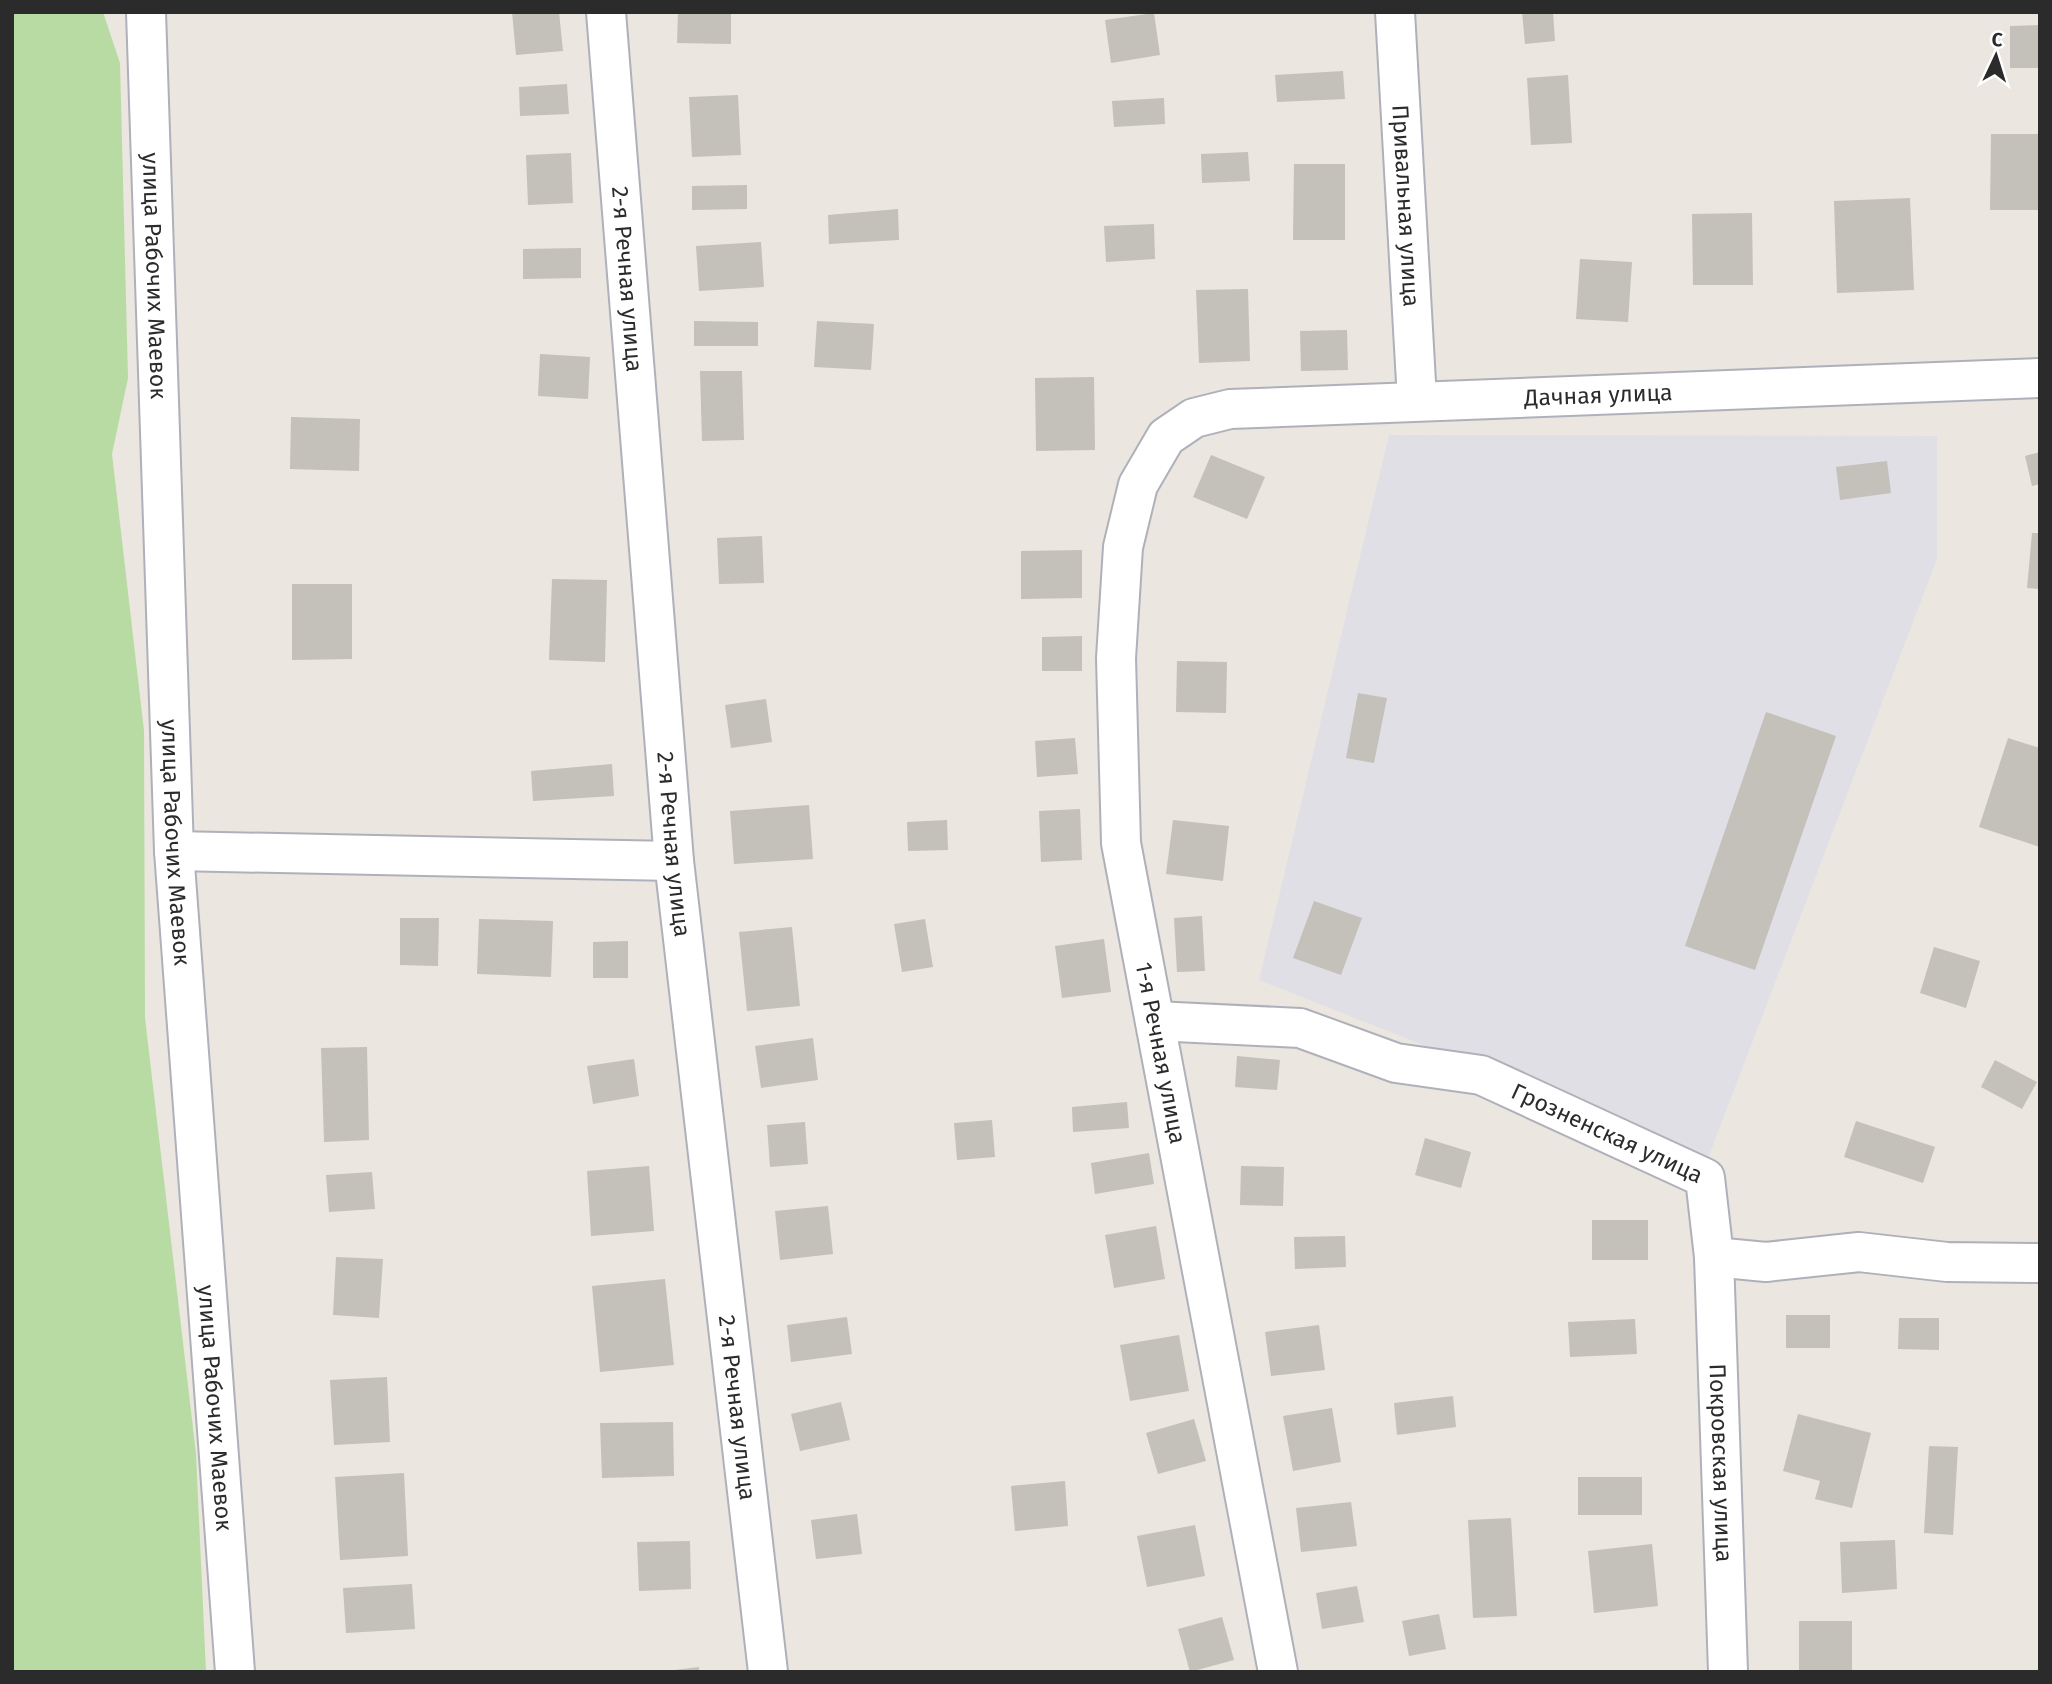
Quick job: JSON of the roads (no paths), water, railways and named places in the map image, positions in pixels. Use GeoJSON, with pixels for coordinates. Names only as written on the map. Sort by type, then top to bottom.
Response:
{"type":"FeatureCollection","features":[{"type":"Feature","properties":{"kind":"street","name":"улица Рабочих Маевок"},"geometry":{"type":"LineString","coordinates":[[146,12],[174,852],[235,1672]]}},
{"type":"Feature","properties":{"kind":"street","name":"2-я Речная улица"},"geometry":{"type":"LineString","coordinates":[[606,12],[674,861],[768,1672]]}},
{"type":"Feature","properties":{"kind":"street","name":"Привальная улица"},"geometry":{"type":"LineString","coordinates":[[1395,12],[1417,400]]}},
{"type":"Feature","properties":{"kind":"street","name":"Дачная улица"},"geometry":{"type":"LineString","coordinates":[[1167,437],[1194,418],[1230,409],[2040,378]]}},
{"type":"Feature","properties":{"kind":"street","name":"1-я Речная улица"},"geometry":{"type":"LineString","coordinates":[[1167,437],[1138,485],[1123,547],[1116,658],[1121,842],[1278,1672]]}},
{"type":"Feature","properties":{"kind":"street"},"geometry":{"type":"LineString","coordinates":[[174,852],[674,861]]}},
{"type":"Feature","properties":{"kind":"street","name":"Грозненская улица"},"geometry":{"type":"LineString","coordinates":[[1155,1021],[1300,1028],[1396,1063],[1481,1075],[1705,1178],[1714,1257]]}},
{"type":"Feature","properties":{"kind":"street"},"geometry":{"type":"LineString","coordinates":[[1714,1257],[1766,1262],[1859,1252],[1947,1262],[2040,1263]]}},
{"type":"Feature","properties":{"kind":"street","name":"Покровская улица"},"geometry":{"type":"LineString","coordinates":[[1714,1257],[1728,1672]]}}]}
